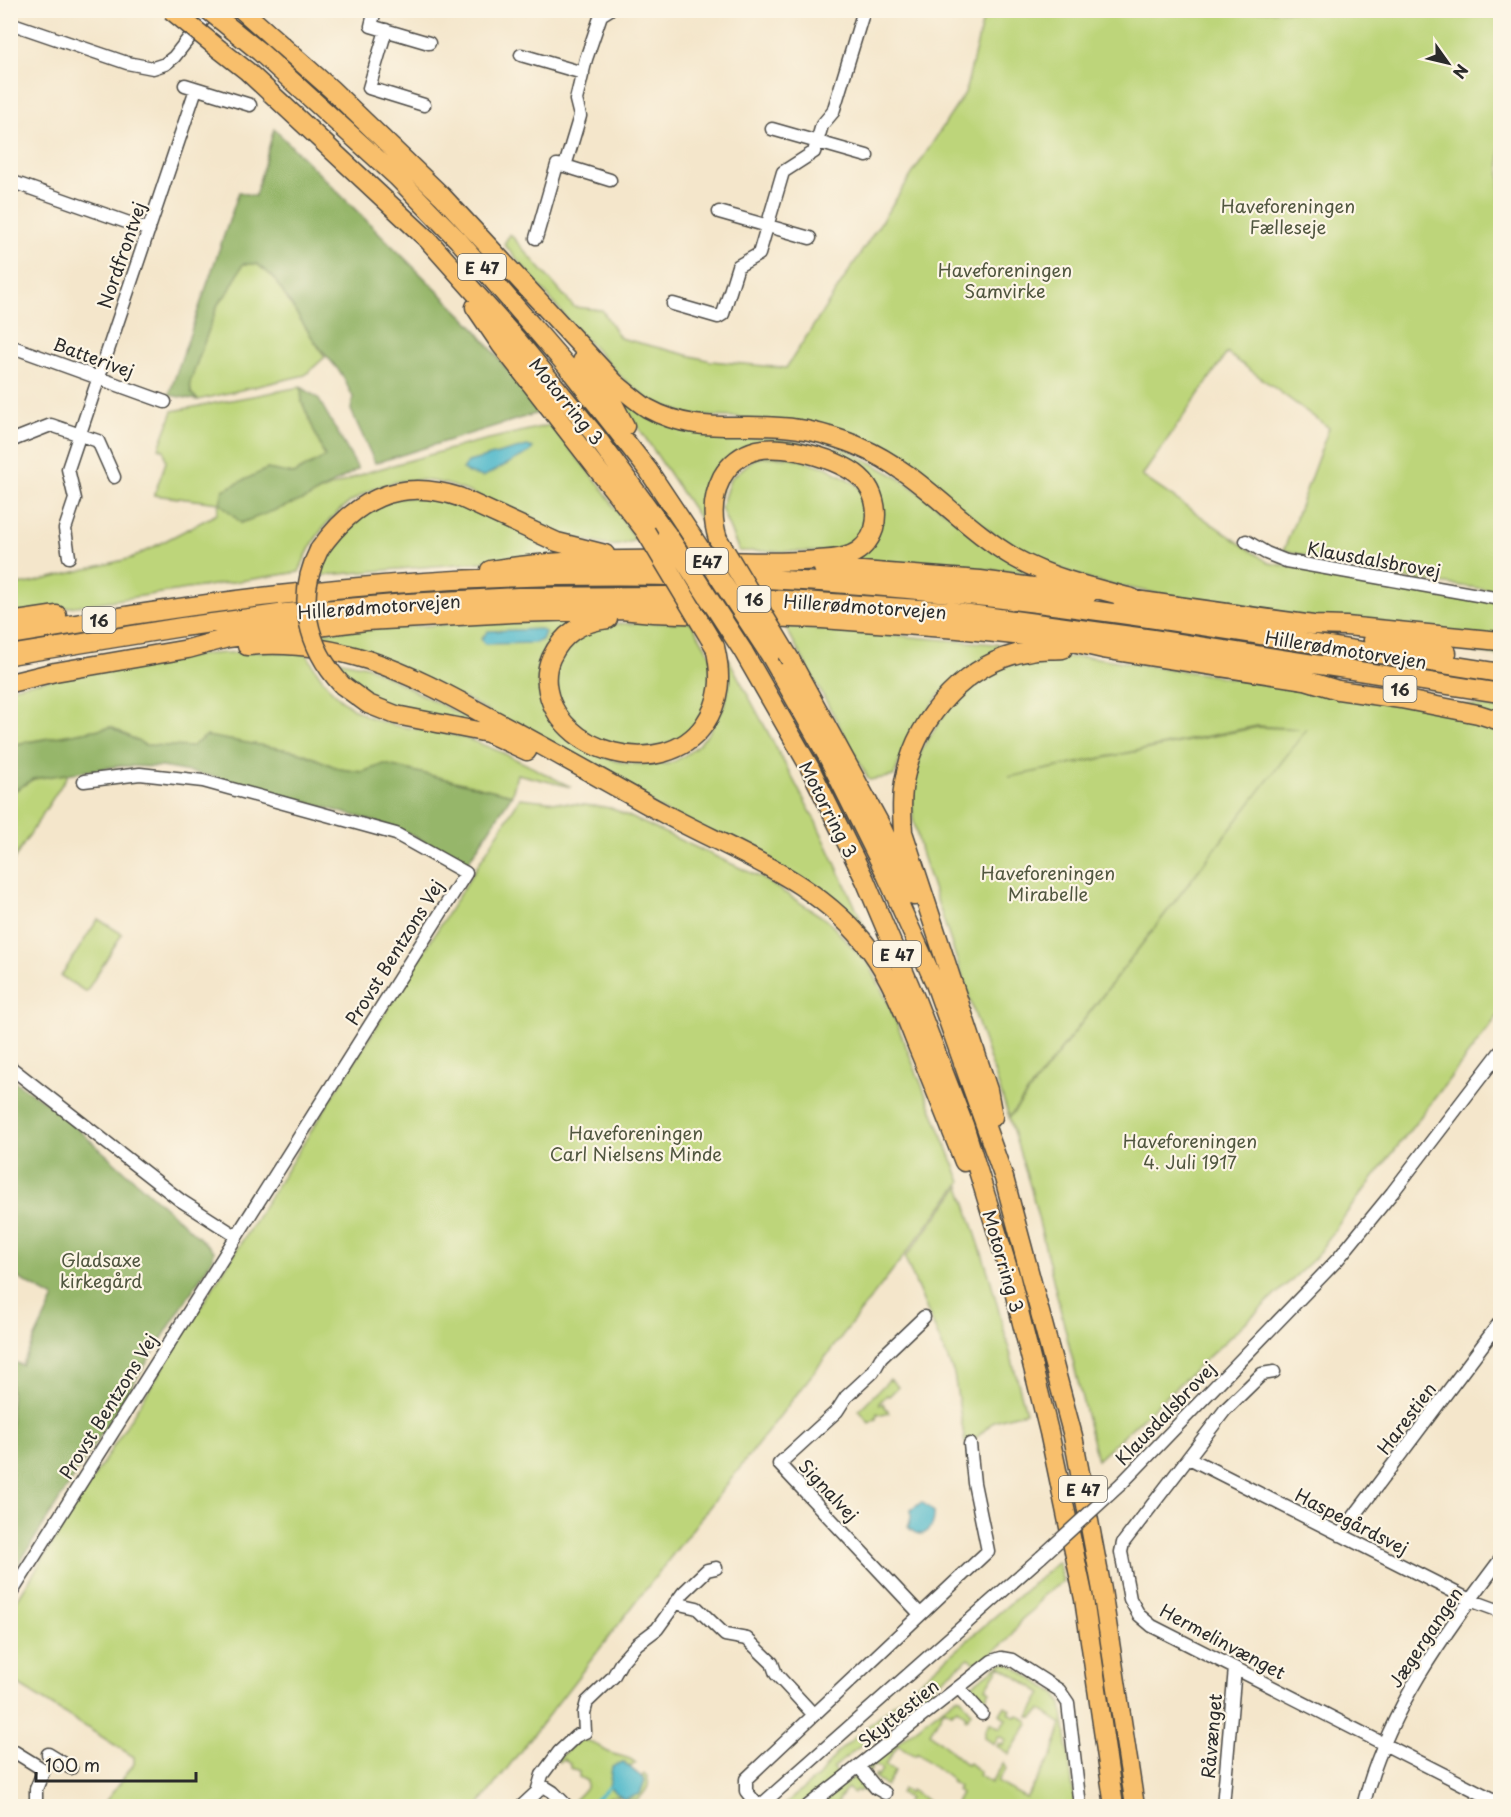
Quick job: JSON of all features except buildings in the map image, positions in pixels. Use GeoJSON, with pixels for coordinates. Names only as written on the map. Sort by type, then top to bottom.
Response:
{"type":"FeatureCollection","features":[{"type":"Feature","properties":{"kind":"highway","name":"Motorring 3"},"geometry":{"type":"LineString","coordinates":[[171,10],[247,71],[428,240],[518,341],[596,435],[667,534],[743,651],[810,768],[865,880],[916,1000],[964,1125],[1010,1275],[1049,1432],[1083,1599],[1114,1806]]}},
{"type":"Feature","properties":{"kind":"highway","name":"Motorring 3"},"geometry":{"type":"LineString","coordinates":[[210,10],[260,52],[397,177],[459,240],[566,365],[648,470],[770,655],[828,757],[884,870],[934,981],[1004,1178],[1073,1436],[1102,1590],[1135,1806]]}},
{"type":"Feature","properties":{"kind":"highway"},"geometry":{"type":"LineString","coordinates":[[244,12],[331,89],[442,196],[615,383],[646,407],[671,418],[706,426],[799,429],[859,446],[897,466],[966,523],[1016,558],[1060,577],[1132,598]]}},
{"type":"Feature","properties":{"kind":"highway"},"geometry":{"type":"LineString","coordinates":[[428,240],[501,345],[646,532],[715,647],[720,666],[717,700],[700,730],[684,744],[665,753],[649,756],[622,754],[583,738],[561,721],[548,694],[546,676],[554,651],[574,629],[585,624],[652,613]]}},
{"type":"Feature","properties":{"kind":"highway"},"geometry":{"type":"LineString","coordinates":[[532,294],[614,405],[648,470]]}},
{"type":"Feature","properties":{"kind":"highway"},"geometry":{"type":"LineString","coordinates":[[789,563],[839,558],[851,555],[866,545],[876,522],[875,505],[866,484],[859,477],[820,458],[771,448],[746,453],[735,460],[717,487],[712,516],[718,539],[790,659],[880,824],[949,971]]}},
{"type":"Feature","properties":{"kind":"highway"},"geometry":{"type":"LineString","coordinates":[[624,559],[557,542],[488,508],[442,491],[424,489],[402,491],[369,502],[349,515],[334,529],[319,550],[309,576],[306,599],[307,616],[317,651],[325,665],[342,685],[368,704],[396,715],[465,728],[507,741],[661,812]]}},
{"type":"Feature","properties":{"kind":"highway"},"geometry":{"type":"LineString","coordinates":[[408,584],[515,566],[624,559]]}},
{"type":"Feature","properties":{"kind":"highway","name":"E47"},"geometry":{"type":"LineString","coordinates":[[624,559],[789,563]]}},
{"type":"Feature","properties":{"kind":"highway"},"geometry":{"type":"LineString","coordinates":[[789,563],[980,580],[1132,598],[1313,625],[1346,626],[1500,641]]}},
{"type":"Feature","properties":{"kind":"highway","name":"Hillerødmotorvejen"},"geometry":{"type":"LineString","coordinates":[[10,635],[188,606],[283,594],[514,578],[660,577],[870,586],[956,593],[1145,618],[1500,673]]}},
{"type":"Feature","properties":{"kind":"highway","name":"Hillerødmotorvejen"},"geometry":{"type":"LineString","coordinates":[[10,655],[182,627],[286,613],[518,597],[665,596],[788,600],[948,611],[1153,639],[1497,692]]}},
{"type":"Feature","properties":{"kind":"highway"},"geometry":{"type":"LineString","coordinates":[[10,622],[131,604],[188,606]]}},
{"type":"Feature","properties":{"kind":"highway"},"geometry":{"type":"LineString","coordinates":[[10,682],[188,649],[228,638],[366,621],[513,612],[621,610],[822,619],[946,628],[1068,641],[1103,649],[1305,680],[1338,690],[1401,699],[1478,714],[1500,721]]}},
{"type":"Feature","properties":{"kind":"highway"},"geometry":{"type":"LineString","coordinates":[[1313,625],[1343,634],[1500,663]]}},
{"type":"Feature","properties":{"kind":"highway"},"geometry":{"type":"LineString","coordinates":[[188,649],[256,645],[297,646],[331,651],[402,672],[576,763],[661,812],[794,881],[816,896],[838,915],[871,951],[900,1004],[1010,1275]]}},
{"type":"Feature","properties":{"kind":"highway"},"geometry":{"type":"LineString","coordinates":[[1004,1178],[988,1090],[903,832],[904,778],[923,728],[939,705],[958,686],[980,670],[1004,658],[1030,651],[1103,649]]}},
{"type":"Feature","properties":{"kind":"highway"},"geometry":{"type":"LineString","coordinates":[[10,676],[55,672]]}},
{"type":"Feature","properties":{"kind":"highway","name":"16"},"geometry":{"type":"LineString","coordinates":[[1305,680],[1341,681],[1452,696],[1497,692]]}},
{"type":"Feature","properties":{"kind":"street"},"geometry":{"type":"LineString","coordinates":[[10,22],[128,63],[153,68],[165,64],[174,57],[210,10]]}},
{"type":"Feature","properties":{"kind":"street"},"geometry":{"type":"LineString","coordinates":[[375,10],[371,26],[429,43]]}},
{"type":"Feature","properties":{"kind":"street"},"geometry":{"type":"LineString","coordinates":[[566,166],[580,116],[576,100],[583,73],[601,15],[609,10]]}},
{"type":"Feature","properties":{"kind":"street"},"geometry":{"type":"LineString","coordinates":[[673,304],[718,317],[723,314],[738,266],[759,254],[783,172],[814,152],[822,125],[833,112],[864,10]]}},
{"type":"Feature","properties":{"kind":"street"},"geometry":{"type":"LineString","coordinates":[[386,30],[369,88],[424,105]]}},
{"type":"Feature","properties":{"kind":"street"},"geometry":{"type":"LineString","coordinates":[[521,55],[583,73]]}},
{"type":"Feature","properties":{"kind":"street","name":"Nordfrontvej"},"geometry":{"type":"LineString","coordinates":[[69,556],[65,529],[75,500],[68,469],[149,230],[191,87],[249,105]]}},
{"type":"Feature","properties":{"kind":"street"},"geometry":{"type":"LineString","coordinates":[[772,129],[867,156]]}},
{"type":"Feature","properties":{"kind":"street"},"geometry":{"type":"LineString","coordinates":[[536,238],[557,165],[610,180]]}},
{"type":"Feature","properties":{"kind":"street"},"geometry":{"type":"LineString","coordinates":[[10,181],[149,230]]}},
{"type":"Feature","properties":{"kind":"street"},"geometry":{"type":"LineString","coordinates":[[719,212],[810,238]]}},
{"type":"Feature","properties":{"kind":"street","name":"Batterivej"},"geometry":{"type":"LineString","coordinates":[[10,346],[165,402]]}},
{"type":"Feature","properties":{"kind":"street"},"geometry":{"type":"LineString","coordinates":[[13,440],[51,425],[80,434],[98,441],[114,477]]}},
{"type":"Feature","properties":{"kind":"street","name":"Klausdalsbrovej"},"geometry":{"type":"LineString","coordinates":[[1246,541],[1266,554],[1286,561],[1500,599]]}},
{"type":"Feature","properties":{"kind":"street","name":"Provst Bentzons Vej"},"geometry":{"type":"LineString","coordinates":[[10,1595],[466,873],[396,834],[203,781],[140,774],[84,782]]}},
{"type":"Feature","properties":{"kind":"street","name":"Klausdalsbrovej"},"geometry":{"type":"LineString","coordinates":[[759,1806],[1122,1483],[1338,1259],[1496,1066],[1500,1052]]}},
{"type":"Feature","properties":{"kind":"street"},"geometry":{"type":"LineString","coordinates":[[10,1067],[180,1200],[236,1236]]}},
{"type":"Feature","properties":{"kind":"street","name":"Signalvej"},"geometry":{"type":"LineString","coordinates":[[920,1614],[779,1464],[837,1411],[846,1397],[873,1372],[881,1358],[924,1317]]}},
{"type":"Feature","properties":{"kind":"street","name":"Harestien"},"geometry":{"type":"LineString","coordinates":[[1340,1535],[1500,1322]]}},
{"type":"Feature","properties":{"kind":"street","name":"Hermelinvænget"},"geometry":{"type":"LineString","coordinates":[[1274,1372],[1262,1374],[1226,1410],[1123,1543],[1120,1552],[1130,1599],[1139,1615],[1152,1626],[1500,1803]]}},
{"type":"Feature","properties":{"kind":"street"},"geometry":{"type":"LineString","coordinates":[[759,1806],[746,1791],[746,1779],[987,1551],[974,1482],[970,1444]]}},
{"type":"Feature","properties":{"kind":"street","name":"Haspegårdsvej"},"geometry":{"type":"LineString","coordinates":[[1189,1458],[1470,1600],[1500,1611]]}},
{"type":"Feature","properties":{"kind":"street","name":"Jægergangen"},"geometry":{"type":"LineString","coordinates":[[1363,1806],[1383,1744],[1405,1698],[1422,1669],[1500,1560]]}},
{"type":"Feature","properties":{"kind":"street"},"geometry":{"type":"LineString","coordinates":[[522,1806],[537,1792],[542,1775],[559,1752],[576,1736],[585,1732],[586,1702],[613,1677],[622,1661],[637,1644],[657,1629],[683,1593],[707,1570],[716,1568]]}},
{"type":"Feature","properties":{"kind":"street"},"geometry":{"type":"LineString","coordinates":[[675,1603],[697,1608],[725,1635],[747,1639],[772,1663],[776,1674],[814,1715]]}},
{"type":"Feature","properties":{"kind":"street","name":"Skyttestien"},"geometry":{"type":"LineString","coordinates":[[808,1806],[992,1661],[1001,1658],[1011,1660],[1065,1696],[1068,1703],[1080,1806]]}},
{"type":"Feature","properties":{"kind":"street","name":"Råvænget"},"geometry":{"type":"LineString","coordinates":[[1223,1806],[1235,1668]]}},
{"type":"Feature","properties":{"kind":"street","name":"Skyttestien"},"geometry":{"type":"LineString","coordinates":[[958,1688],[982,1714]]}},
{"type":"Feature","properties":{"kind":"street"},"geometry":{"type":"LineString","coordinates":[[10,1749],[44,1770]]}},
{"type":"Feature","properties":{"kind":"street"},"geometry":{"type":"LineString","coordinates":[[36,1806],[36,1790],[50,1755],[71,1768]]}},
{"type":"Feature","properties":{"kind":"street","name":"Skyttestien"},"geometry":{"type":"LineString","coordinates":[[859,1767],[876,1788],[885,1793]]}},
{"type":"Feature","properties":{"kind":"street"},"geometry":{"type":"LineString","coordinates":[[540,1784],[553,1792],[567,1806]]}},
{"type":"Feature","properties":{"kind":"green space"},"geometry":{"type":"Polygon","coordinates":[[[985,11],[1500,11],[1500,591],[1377,575],[1284,550],[1329,428],[1227,353],[1142,476],[1269,563],[1500,601],[1500,656],[1429,645],[1325,620],[1165,595],[1093,581],[1016,552],[905,464],[737,417],[691,416],[649,400],[621,377],[569,321],[504,244],[510,234],[574,307],[602,310],[620,338],[711,361],[786,368],[965,93],[985,11]]]}},
{"type":"Feature","properties":{"kind":"green space"},"geometry":{"type":"Polygon","coordinates":[[[274,129],[473,326],[541,412],[375,463],[351,410],[353,397],[341,373],[315,342],[273,277],[257,264],[243,264],[229,291],[218,304],[190,382],[191,393],[198,400],[169,395],[239,192],[255,196],[274,129]]]}},
{"type":"Feature","properties":{"kind":"green space"},"geometry":{"type":"Polygon","coordinates":[[[243,264],[257,264],[273,277],[325,357],[305,375],[198,400],[191,393],[190,382],[218,304],[229,291],[243,264]]]}},
{"type":"Feature","properties":{"kind":"green space"},"geometry":{"type":"Polygon","coordinates":[[[301,387],[302,402],[326,457],[293,474],[267,469],[241,523],[368,472],[472,443],[550,425],[600,485],[636,540],[615,545],[594,543],[558,533],[448,485],[420,480],[391,483],[360,496],[331,519],[309,549],[299,572],[11,616],[10,585],[26,584],[132,558],[217,514],[219,503],[154,495],[166,462],[164,450],[159,448],[173,411],[301,387]]]}},
{"type":"Feature","properties":{"kind":"green space"},"geometry":{"type":"Polygon","coordinates":[[[301,387],[318,398],[358,469],[308,498],[241,523],[220,503],[223,490],[267,469],[293,474],[325,457],[302,402],[301,387]]]}},
{"type":"Feature","properties":{"kind":"green space"},"geometry":{"type":"Polygon","coordinates":[[[620,400],[679,426],[727,439],[767,437],[848,450],[899,478],[1030,573],[858,560],[877,500],[838,459],[733,456],[707,530],[620,400]]]}},
{"type":"Feature","properties":{"kind":"green space"},"geometry":{"type":"Polygon","coordinates":[[[782,455],[826,467],[853,482],[867,494],[870,514],[862,536],[841,552],[739,551],[721,508],[730,479],[754,459],[782,455]]]}},
{"type":"Feature","properties":{"kind":"green space"},"geometry":{"type":"Polygon","coordinates":[[[441,495],[576,554],[316,576],[327,548],[375,500],[441,495]]]}},
{"type":"Feature","properties":{"kind":"green space"},"geometry":{"type":"Polygon","coordinates":[[[578,620],[538,679],[545,706],[567,736],[592,752],[619,762],[670,763],[681,758],[701,742],[716,721],[726,697],[729,685],[728,658],[816,822],[876,951],[842,912],[470,701],[319,643],[315,632],[578,620]]]}},
{"type":"Feature","properties":{"kind":"green space"},"geometry":{"type":"Polygon","coordinates":[[[691,622],[715,663],[705,709],[697,722],[674,741],[645,749],[614,747],[595,739],[556,707],[551,684],[559,656],[577,635],[602,624],[691,622]]]}},
{"type":"Feature","properties":{"kind":"green space"},"geometry":{"type":"Polygon","coordinates":[[[785,626],[1019,646],[939,695],[907,741],[894,776],[869,780],[785,626]]]}},
{"type":"Feature","properties":{"kind":"green space"},"geometry":{"type":"Polygon","coordinates":[[[266,651],[307,654],[331,690],[341,700],[378,721],[461,737],[490,747],[571,787],[517,774],[512,795],[384,764],[362,772],[339,769],[300,752],[206,736],[191,747],[145,745],[111,727],[11,745],[11,687],[98,670],[208,654],[266,651]]]}},
{"type":"Feature","properties":{"kind":"green space","name":"Haveforeningen 4. Juli 1917"},"geometry":{"type":"Polygon","coordinates":[[[1091,657],[1338,694],[1500,708],[1500,1013],[1348,1211],[1314,1259],[1097,1460],[1031,1189],[1009,1118],[1307,729],[1009,1117],[922,855],[913,819],[912,796],[921,750],[961,689],[1000,668],[1033,658],[1091,657]],[[1257,726],[1009,777],[1258,727],[1299,729],[1257,726]]]}},
{"type":"Feature","properties":{"kind":"green space"},"geometry":{"type":"Polygon","coordinates":[[[326,658],[367,666],[480,725],[371,703],[326,658]]]}},
{"type":"Feature","properties":{"kind":"green space"},"geometry":{"type":"Polygon","coordinates":[[[111,727],[145,745],[191,747],[206,736],[300,752],[340,769],[362,772],[384,764],[512,795],[466,865],[412,835],[373,821],[217,777],[162,767],[120,766],[33,779],[11,793],[11,745],[111,727]]]}},
{"type":"Feature","properties":{"kind":"green space"},"geometry":{"type":"Polygon","coordinates":[[[69,773],[11,864],[11,793],[33,779],[69,773]]]}},
{"type":"Feature","properties":{"kind":"green space","name":"Haveforeningen Carl Nielsens Minde"},"geometry":{"type":"Polygon","coordinates":[[[520,798],[611,808],[762,878],[827,920],[870,966],[890,1007],[961,1182],[478,1806],[102,1806],[134,1764],[134,1757],[11,1680],[10,1611],[520,798]]]}},
{"type":"Feature","properties":{"kind":"green space"},"geometry":{"type":"Polygon","coordinates":[[[98,919],[122,934],[86,992],[61,976],[98,919]]]}},
{"type":"Feature","properties":{"kind":"green space","name":"Gladsaxe kirkegård"},"geometry":{"type":"Polygon","coordinates":[[[11,1079],[54,1108],[214,1251],[213,1258],[11,1576],[11,1361],[22,1365],[54,1298],[11,1274],[11,1079]]]}},
{"type":"Feature","properties":{"kind":"green space"},"geometry":{"type":"Polygon","coordinates":[[[960,1186],[990,1278],[1026,1412],[994,1421],[975,1439],[965,1443],[954,1374],[905,1258],[960,1186]]]}},
{"type":"Feature","properties":{"kind":"green space"},"geometry":{"type":"Polygon","coordinates":[[[890,1379],[898,1387],[879,1403],[880,1405],[883,1403],[889,1413],[882,1415],[877,1413],[876,1419],[869,1423],[859,1410],[890,1379]]]}},
{"type":"Feature","properties":{"kind":"green space"},"geometry":{"type":"Polygon","coordinates":[[[1058,1562],[1063,1582],[1044,1594],[1034,1609],[1021,1620],[1008,1640],[978,1665],[969,1658],[838,1764],[833,1769],[839,1776],[800,1806],[782,1806],[819,1776],[838,1752],[1058,1562]]]}},
{"type":"Feature","properties":{"kind":"green space"},"geometry":{"type":"Polygon","coordinates":[[[1002,1663],[1010,1664],[1056,1694],[1062,1704],[1075,1806],[954,1806],[961,1794],[957,1790],[959,1787],[917,1753],[915,1756],[898,1745],[885,1765],[895,1771],[886,1786],[874,1777],[876,1774],[878,1776],[882,1769],[873,1764],[871,1771],[868,1772],[868,1766],[956,1697],[961,1698],[971,1712],[967,1719],[966,1715],[957,1708],[952,1713],[944,1709],[930,1733],[967,1765],[969,1763],[980,1772],[978,1775],[991,1783],[1004,1763],[1006,1769],[997,1782],[1026,1798],[1052,1756],[1062,1724],[1041,1710],[1034,1717],[1029,1717],[1042,1693],[1000,1666],[986,1688],[990,1691],[981,1706],[974,1700],[981,1693],[969,1687],[1002,1663]]]}},
{"type":"Feature","properties":{"kind":"green space"},"geometry":{"type":"Polygon","coordinates":[[[1005,1706],[1011,1710],[1009,1713],[1028,1721],[1009,1754],[997,1746],[999,1743],[1003,1745],[1006,1740],[999,1736],[994,1744],[985,1738],[985,1730],[990,1722],[1000,1728],[1006,1719],[1000,1714],[1005,1706]]]}},
{"type":"Feature","properties":{"kind":"green space"},"geometry":{"type":"Polygon","coordinates":[[[581,1740],[593,1742],[608,1752],[636,1763],[630,1767],[623,1762],[645,1780],[642,1777],[644,1774],[647,1776],[648,1785],[641,1796],[633,1800],[610,1797],[599,1806],[572,1806],[570,1804],[587,1787],[587,1781],[579,1777],[579,1772],[571,1768],[571,1765],[564,1759],[559,1762],[557,1760],[581,1740]]]}},
{"type":"Feature","properties":{"kind":"green space"},"geometry":{"type":"Polygon","coordinates":[[[855,1776],[861,1777],[871,1788],[867,1794],[861,1789],[854,1793],[847,1788],[835,1806],[816,1806],[855,1776]]]}},
{"type":"Feature","properties":{"kind":"green space"},"geometry":{"type":"Polygon","coordinates":[[[903,1789],[909,1793],[911,1790],[927,1800],[926,1806],[904,1806],[909,1799],[900,1793],[903,1789]]]}},
{"type":"Feature","properties":{"kind":"water"},"geometry":{"type":"Polygon","coordinates":[[[527,446],[533,448],[530,452],[483,477],[468,473],[463,469],[468,462],[527,446]]]}},
{"type":"Feature","properties":{"kind":"water"},"geometry":{"type":"Polygon","coordinates":[[[541,629],[545,632],[542,640],[535,643],[485,644],[481,639],[488,631],[541,629]]]}},
{"type":"Feature","properties":{"kind":"water"},"geometry":{"type":"Polygon","coordinates":[[[922,1502],[934,1512],[934,1518],[927,1532],[918,1534],[908,1527],[911,1510],[922,1502]]]}},
{"type":"Feature","properties":{"kind":"water"},"geometry":{"type":"Polygon","coordinates":[[[623,1762],[645,1780],[640,1794],[624,1799],[609,1787],[612,1767],[623,1762]]]}},
{"type":"Feature","properties":{"kind":"waterway"},"geometry":{"type":"LineString","coordinates":[[589,1806],[609,1787]]}},
{"type":"Feature","properties":{"kind":"park label","name":"Haveforeningen Fælleseje"},"geometry":{"type":"Point","coordinates":[1288,215]}},
{"type":"Feature","properties":{"kind":"park label","name":"Haveforeningen Samvirke"},"geometry":{"type":"Point","coordinates":[1005,279]}},
{"type":"Feature","properties":{"kind":"park label","name":"Haveforeningen Mirabelle"},"geometry":{"type":"Point","coordinates":[1048,882]}}]}
